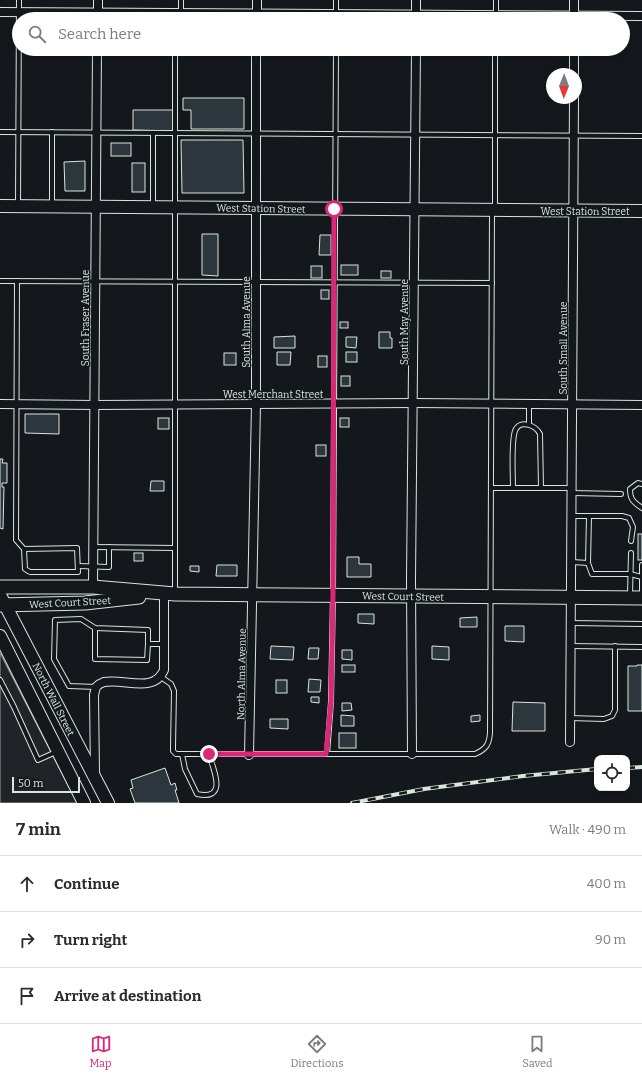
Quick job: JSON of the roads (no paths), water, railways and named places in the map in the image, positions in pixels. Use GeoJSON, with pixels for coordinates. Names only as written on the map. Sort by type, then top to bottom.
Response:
{"type":"FeatureCollection","features":[{"type":"Feature","properties":{"kind":"main road","name":"West Station Street"},"geometry":{"type":"LineString","coordinates":[[0,206],[642,211]]}},
{"type":"Feature","properties":{"kind":"main road","name":"West Court Street"},"geometry":{"type":"LineString","coordinates":[[0,587],[93,587],[169,594],[638,598]]}},
{"type":"Feature","properties":{"kind":"main road","name":"West Court Street"},"geometry":{"type":"LineString","coordinates":[[2,601],[85,603],[169,594]]}},
{"type":"Feature","properties":{"kind":"main road","name":"North Wall Street"},"geometry":{"type":"LineString","coordinates":[[2,601],[108,803]]}},
{"type":"Feature","properties":{"kind":"main road","name":"North Wall Street"},"geometry":{"type":"LineString","coordinates":[[0,636],[84,803]]}},
{"type":"Feature","properties":{"kind":"street"},"geometry":{"type":"LineString","coordinates":[[98,0],[98,12]]}},
{"type":"Feature","properties":{"kind":"street"},"geometry":{"type":"LineString","coordinates":[[257,0],[257,12]]}},
{"type":"Feature","properties":{"kind":"street"},"geometry":{"type":"LineString","coordinates":[[416,0],[416,12]]}},
{"type":"Feature","properties":{"kind":"street"},"geometry":{"type":"LineString","coordinates":[[574,0],[574,12]]}},
{"type":"Feature","properties":{"kind":"street"},"geometry":{"type":"LineString","coordinates":[[0,12],[19,12]]}},
{"type":"Feature","properties":{"kind":"street"},"geometry":{"type":"LineString","coordinates":[[630,16],[642,16]]}},
{"type":"Feature","properties":{"kind":"street","name":"South Fraser Avenue"},"geometry":{"type":"LineString","coordinates":[[93,587],[97,56]]}},
{"type":"Feature","properties":{"kind":"street","name":"South Alma Avenue"},"geometry":{"type":"LineString","coordinates":[[253,594],[256,404],[256,56]]}},
{"type":"Feature","properties":{"kind":"street","name":"South May Avenue"},"geometry":{"type":"LineString","coordinates":[[412,754],[411,596],[416,56]]}},
{"type":"Feature","properties":{"kind":"street"},"geometry":{"type":"LineString","coordinates":[[574,56],[574,68]]}},
{"type":"Feature","properties":{"kind":"street","name":"South Small Avenue"},"geometry":{"type":"LineString","coordinates":[[570,742],[574,104]]}},
{"type":"Feature","properties":{"kind":"street","name":"West Merchant Street"},"geometry":{"type":"LineString","coordinates":[[0,404],[95,405],[413,403],[642,405]]}},
{"type":"Feature","properties":{"kind":"street"},"geometry":{"type":"LineString","coordinates":[[95,777],[94,695],[96,687],[103,682],[153,683],[161,677],[164,670],[164,644],[169,594]]}},
{"type":"Feature","properties":{"kind":"street","name":"North Alma Avenue"},"geometry":{"type":"LineString","coordinates":[[249,755],[253,594]]}},
{"type":"Feature","properties":{"kind":"lane"},"geometry":{"type":"LineString","coordinates":[[19,0],[19,12]]}},
{"type":"Feature","properties":{"kind":"lane"},"geometry":{"type":"LineString","coordinates":[[178,12],[181,0]]}},
{"type":"Feature","properties":{"kind":"lane"},"geometry":{"type":"LineString","coordinates":[[336,0],[336,12]]}},
{"type":"Feature","properties":{"kind":"lane"},"geometry":{"type":"LineString","coordinates":[[496,0],[496,12]]}},
{"type":"Feature","properties":{"kind":"lane"},"geometry":{"type":"LineString","coordinates":[[18,206],[19,56]]}},
{"type":"Feature","properties":{"kind":"lane"},"geometry":{"type":"LineString","coordinates":[[169,594],[175,548],[175,56]]}},
{"type":"Feature","properties":{"kind":"lane"},"geometry":{"type":"LineString","coordinates":[[326,754],[331,702],[333,595],[336,56]]}},
{"type":"Feature","properties":{"kind":"lane"},"geometry":{"type":"LineString","coordinates":[[161,677],[171,684],[174,691],[173,747],[176,754],[475,754],[488,745],[490,733],[492,283],[496,56]]}},
{"type":"Feature","properties":{"kind":"lane"},"geometry":{"type":"LineString","coordinates":[[0,132],[642,136]]}},
{"type":"Feature","properties":{"kind":"lane"},"geometry":{"type":"LineString","coordinates":[[52,132],[52,206]]}},
{"type":"Feature","properties":{"kind":"lane"},"geometry":{"type":"LineString","coordinates":[[153,133],[153,207]]}},
{"type":"Feature","properties":{"kind":"lane"},"geometry":{"type":"LineString","coordinates":[[0,281],[492,283]]}},
{"type":"Feature","properties":{"kind":"lane"},"geometry":{"type":"LineString","coordinates":[[18,281],[16,540],[24,549],[25,569],[30,572],[78,572],[78,548],[24,549]]}},
{"type":"Feature","properties":{"kind":"lane"},"geometry":{"type":"LineString","coordinates":[[529,405],[529,424]]}},
{"type":"Feature","properties":{"kind":"lane"},"geometry":{"type":"LineString","coordinates":[[513,488],[513,444],[515,431],[518,427],[529,424],[534,426],[540,434],[541,488]]}},
{"type":"Feature","properties":{"kind":"lane"},"geometry":{"type":"LineString","coordinates":[[642,484],[638,483],[630,489],[630,497],[633,502],[642,508]]}},
{"type":"Feature","properties":{"kind":"lane"},"geometry":{"type":"LineString","coordinates":[[491,488],[541,488],[621,494]]}},
{"type":"Feature","properties":{"kind":"lane"},"geometry":{"type":"LineString","coordinates":[[572,516],[622,516],[629,518],[633,527],[631,541]]}},
{"type":"Feature","properties":{"kind":"lane"},"geometry":{"type":"LineString","coordinates":[[589,516],[588,563],[592,574],[630,574],[642,577]]}},
{"type":"Feature","properties":{"kind":"lane"},"geometry":{"type":"LineString","coordinates":[[94,546],[175,548]]}},
{"type":"Feature","properties":{"kind":"lane"},"geometry":{"type":"LineString","coordinates":[[78,566],[109,567],[109,547]]}},
{"type":"Feature","properties":{"kind":"lane"},"geometry":{"type":"LineString","coordinates":[[631,553],[630,574],[638,598]]}},
{"type":"Feature","properties":{"kind":"lane"},"geometry":{"type":"LineString","coordinates":[[572,562],[588,563]]}},
{"type":"Feature","properties":{"kind":"lane"},"geometry":{"type":"LineString","coordinates":[[638,598],[642,577],[642,565]]}},
{"type":"Feature","properties":{"kind":"lane"},"geometry":{"type":"LineString","coordinates":[[95,628],[95,659],[147,660],[148,630],[95,628],[81,619],[55,620],[54,659],[69,686],[96,687]]}},
{"type":"Feature","properties":{"kind":"lane"},"geometry":{"type":"LineString","coordinates":[[571,623],[642,624]]}},
{"type":"Feature","properties":{"kind":"lane"},"geometry":{"type":"LineString","coordinates":[[148,644],[164,644]]}},
{"type":"Feature","properties":{"kind":"lane"},"geometry":{"type":"LineString","coordinates":[[571,646],[642,646]]}},
{"type":"Feature","properties":{"kind":"lane"},"geometry":{"type":"LineString","coordinates":[[570,718],[604,718],[612,716],[615,710],[615,646]]}},
{"type":"Feature","properties":{"kind":"lane"},"geometry":{"type":"LineString","coordinates":[[0,680],[38,760],[57,751]]}},
{"type":"Feature","properties":{"kind":"lane"},"geometry":{"type":"LineString","coordinates":[[182,754],[185,769],[197,794],[205,796],[213,793],[217,787],[217,778],[209,754]]}},
{"type":"Feature","properties":{"kind":"railway"},"geometry":{"type":"LineString","coordinates":[[630,768],[642,767]]}},
{"type":"Feature","properties":{"kind":"railway"},"geometry":{"type":"LineString","coordinates":[[352,803],[424,789],[523,776],[594,769]]}}]}
